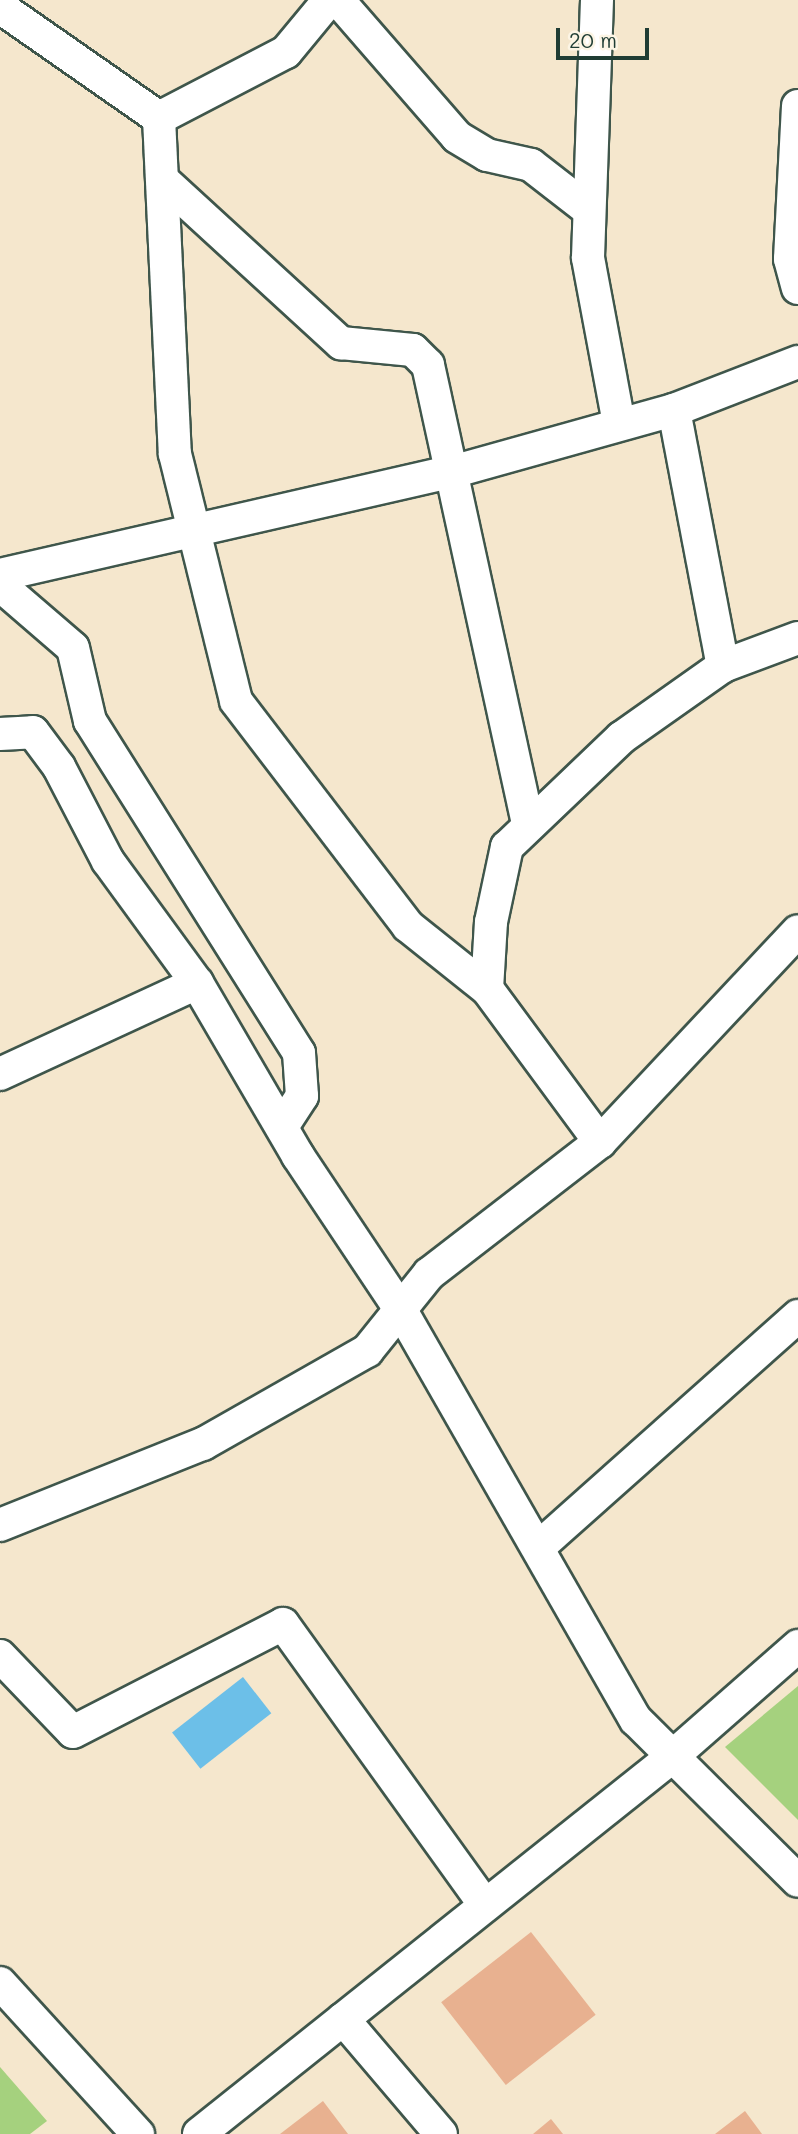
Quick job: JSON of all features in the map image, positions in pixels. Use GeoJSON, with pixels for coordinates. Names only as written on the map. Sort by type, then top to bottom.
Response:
{"type":"FeatureCollection","features":[{"type":"Feature","properties":{"kind":"street"},"geometry":{"type":"LineString","coordinates":[[159,118],[286,52],[329,0]]}},
{"type":"Feature","properties":{"kind":"street"},"geometry":{"type":"LineString","coordinates":[[338,0],[457,137],[487,155],[531,165],[590,210]]}},
{"type":"Feature","properties":{"kind":"street"},"geometry":{"type":"LineString","coordinates":[[597,0],[588,258],[619,423]]}},
{"type":"Feature","properties":{"kind":"street"},"geometry":{"type":"LineString","coordinates":[[0,7],[159,118],[166,182],[174,454],[236,701],[408,926],[487,989],[600,1142]]}},
{"type":"Feature","properties":{"kind":"street"},"geometry":{"type":"LineString","coordinates":[[798,106],[790,259],[798,288]]}},
{"type":"Feature","properties":{"kind":"street"},"geometry":{"type":"LineString","coordinates":[[166,182],[341,343],[413,350],[437,389],[527,820]]}},
{"type":"Feature","properties":{"kind":"street"},"geometry":{"type":"LineString","coordinates":[[0,575],[194,528],[455,471],[619,423],[674,410],[798,362]]}},
{"type":"Feature","properties":{"kind":"street"},"geometry":{"type":"LineString","coordinates":[[674,410],[723,666]]}},
{"type":"Feature","properties":{"kind":"street"},"geometry":{"type":"LineString","coordinates":[[0,585],[73,648],[90,720],[299,1053],[302,1096],[282,1127]]}},
{"type":"Feature","properties":{"kind":"street"},"geometry":{"type":"LineString","coordinates":[[487,989],[491,922],[507,847],[527,820],[621,738],[723,666],[798,638]]}},
{"type":"Feature","properties":{"kind":"street"},"geometry":{"type":"LineString","coordinates":[[0,734],[33,732],[60,766],[108,861],[197,983],[282,1127],[402,1312],[540,1546],[636,1720],[798,1881]]}},
{"type":"Feature","properties":{"kind":"street"},"geometry":{"type":"LineString","coordinates":[[0,1525],[203,1444],[367,1351],[402,1312],[429,1274],[600,1142],[798,931]]}},
{"type":"Feature","properties":{"kind":"street"},"geometry":{"type":"LineString","coordinates":[[0,1074],[197,983]]}},
{"type":"Feature","properties":{"kind":"street"},"geometry":{"type":"LineString","coordinates":[[540,1546],[798,1316]]}},
{"type":"Feature","properties":{"kind":"street"},"geometry":{"type":"LineString","coordinates":[[0,1656],[73,1732],[283,1624],[485,1905]]}},
{"type":"Feature","properties":{"kind":"street"},"geometry":{"type":"LineString","coordinates":[[199,2134],[673,1756],[798,1646]]}},
{"type":"Feature","properties":{"kind":"street"},"geometry":{"type":"LineString","coordinates":[[0,1983],[138,2134]]}},
{"type":"Feature","properties":{"kind":"street"},"geometry":{"type":"LineString","coordinates":[[343,2019],[441,2134]]}},
{"type":"Feature","properties":{"kind":"green space"},"geometry":{"type":"Polygon","coordinates":[[[798,1686],[798,1820],[725,1747],[798,1686]]]}},
{"type":"Feature","properties":{"kind":"green space"},"geometry":{"type":"Polygon","coordinates":[[[0,2067],[47,2121],[30,2134],[0,2134],[0,2067]]]}},
{"type":"Feature","properties":{"kind":"water"},"geometry":{"type":"Polygon","coordinates":[[[243,1677],[271,1713],[200,1769],[172,1732],[243,1677]]]}},
{"type":"Feature","properties":{"kind":"building"},"geometry":{"type":"Polygon","coordinates":[[[531,1932],[596,2015],[506,2085],[441,2002],[531,1932]]]}},
{"type":"Feature","properties":{"kind":"building"},"geometry":{"type":"Polygon","coordinates":[[[323,2101],[348,2134],[280,2134],[323,2101]]]}},
{"type":"Feature","properties":{"kind":"building"},"geometry":{"type":"Polygon","coordinates":[[[745,2111],[762,2134],[715,2134],[745,2111]]]}},
{"type":"Feature","properties":{"kind":"building"},"geometry":{"type":"Polygon","coordinates":[[[551,2119],[563,2134],[533,2134],[551,2119]]]}}]}
